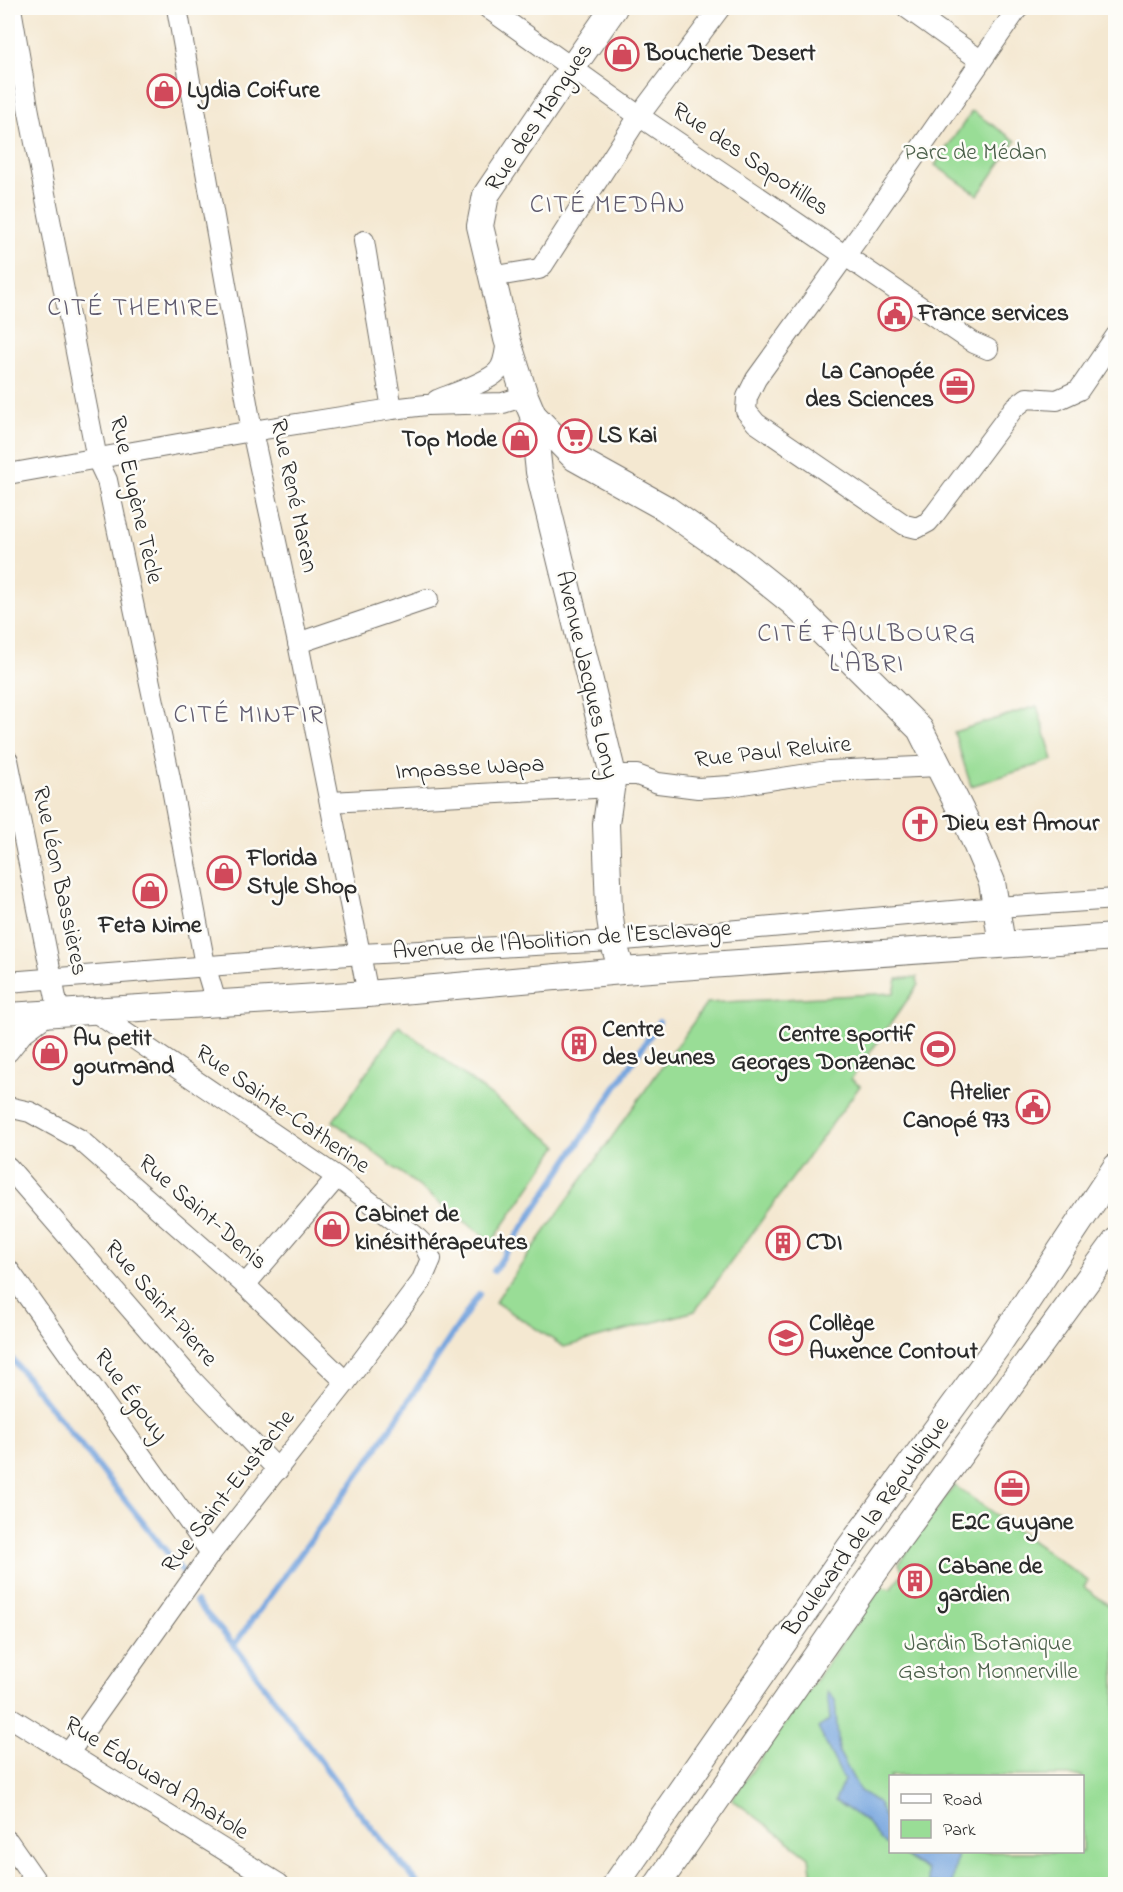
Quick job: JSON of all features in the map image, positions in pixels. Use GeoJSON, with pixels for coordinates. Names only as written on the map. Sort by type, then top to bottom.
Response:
{"type":"FeatureCollection","features":[{"type":"Feature","properties":{"kind":"street","name":"Rue Eugène Tècle"},"geometry":{"type":"LineString","coordinates":[[11,8],[28,108],[97,459],[107,480],[170,778],[205,965],[213,992],[212,1003]]}},
{"type":"Feature","properties":{"kind":"street","name":"Rue René Maran"},"geometry":{"type":"LineString","coordinates":[[177,8],[252,431],[298,643],[368,994]]}},
{"type":"Feature","properties":{"kind":"street","name":"Rue des Sapotilles"},"geometry":{"type":"LineString","coordinates":[[488,8],[639,116],[974,343],[988,350]]}},
{"type":"Feature","properties":{"kind":"street","name":"Rue des Mangues"},"geometry":{"type":"LineString","coordinates":[[529,405],[507,339],[480,226],[486,195],[614,8]]}},
{"type":"Feature","properties":{"kind":"street"},"geometry":{"type":"LineString","coordinates":[[491,277],[539,269],[543,265],[639,116],[720,8]]}},
{"type":"Feature","properties":{"kind":"street"},"geometry":{"type":"LineString","coordinates":[[907,8],[980,60]]}},
{"type":"Feature","properties":{"kind":"street"},"geometry":{"type":"LineString","coordinates":[[1018,8],[846,255],[756,379],[747,397],[746,411],[756,423],[905,525],[917,528],[928,522],[934,515],[1014,408],[1027,398],[1057,400],[1079,390],[1116,336]]}},
{"type":"Feature","properties":{"kind":"street"},"geometry":{"type":"LineString","coordinates":[[364,241],[392,409]]}},
{"type":"Feature","properties":{"kind":"street"},"geometry":{"type":"LineString","coordinates":[[426,405],[498,372],[504,362],[507,339]]}},
{"type":"Feature","properties":{"kind":"street"},"geometry":{"type":"LineString","coordinates":[[8,474],[252,431],[426,405],[503,403],[529,405],[575,458]]}},
{"type":"Feature","properties":{"kind":"street","name":"Avenue Jacques Lony"},"geometry":{"type":"LineString","coordinates":[[529,405],[539,472],[612,781],[606,824],[609,910],[613,941],[622,971]]}},
{"type":"Feature","properties":{"kind":"street"},"geometry":{"type":"LineString","coordinates":[[539,472],[544,458],[558,453],[575,458],[665,508],[742,562],[792,602],[920,729],[967,823],[992,882],[1002,944]]}},
{"type":"Feature","properties":{"kind":"street"},"geometry":{"type":"LineString","coordinates":[[298,643],[428,599]]}},
{"type":"Feature","properties":{"kind":"street","name":"Rue Léon Bassières"},"geometry":{"type":"LineString","coordinates":[[8,760],[53,979],[54,1013]]}},
{"type":"Feature","properties":{"kind":"street","name":"Rue Paul Reluire"},"geometry":{"type":"LineString","coordinates":[[612,781],[637,775],[667,785],[698,788],[730,786],[828,771],[939,766]]}},
{"type":"Feature","properties":{"kind":"street","name":"Impasse Wapa"},"geometry":{"type":"LineString","coordinates":[[330,802],[612,781]]}},
{"type":"Feature","properties":{"kind":"street","name":"Avenue de l'Abolition de l'Esclavage"},"geometry":{"type":"LineString","coordinates":[[8,982],[361,954],[613,941],[997,907],[1116,899]]}},
{"type":"Feature","properties":{"kind":"street","name":"Avenue de l'Abolition de l'Esclavage"},"geometry":{"type":"LineString","coordinates":[[8,1016],[368,994],[622,971],[1116,937]]}},
{"type":"Feature","properties":{"kind":"street","name":"Rue Sainte-Catherine"},"geometry":{"type":"LineString","coordinates":[[92,1010],[337,1178],[414,1235],[428,1250],[430,1262]]}},
{"type":"Feature","properties":{"kind":"street"},"geometry":{"type":"LineString","coordinates":[[8,1052],[23,1033],[54,1013]]}},
{"type":"Feature","properties":{"kind":"street","name":"Rue Saint-Denis"},"geometry":{"type":"LineString","coordinates":[[8,1107],[30,1112],[79,1139],[245,1285],[346,1382]]}},
{"type":"Feature","properties":{"kind":"street","name":"Rue Saint-Pierre"},"geometry":{"type":"LineString","coordinates":[[8,1167],[192,1380],[278,1470]]}},
{"type":"Feature","properties":{"kind":"street","name":"Boulevard de la République"},"geometry":{"type":"LineString","coordinates":[[616,1884],[850,1547],[996,1348],[1116,1167]]}},
{"type":"Feature","properties":{"kind":"street"},"geometry":{"type":"LineString","coordinates":[[245,1285],[337,1178]]}},
{"type":"Feature","properties":{"kind":"street","name":"Boulevard de la République"},"geometry":{"type":"LineString","coordinates":[[658,1884],[878,1567],[1116,1241]]}},
{"type":"Feature","properties":{"kind":"street","name":"Rue Saint-Eustache"},"geometry":{"type":"LineString","coordinates":[[68,1754],[211,1553],[278,1470],[421,1282],[430,1262]]}},
{"type":"Feature","properties":{"kind":"street","name":"Rue Égouy"},"geometry":{"type":"LineString","coordinates":[[8,1269],[211,1553]]}},
{"type":"Feature","properties":{"kind":"street","name":"Rue Édouard Anatole"},"geometry":{"type":"LineString","coordinates":[[8,1716],[279,1884]]}},
{"type":"Feature","properties":{"kind":"street"},"geometry":{"type":"LineString","coordinates":[[8,1841],[38,1884]]}},
{"type":"Feature","properties":{"kind":"green space","name":"Parc de Médan"},"geometry":{"type":"Polygon","coordinates":[[[972,111],[1016,141],[978,195],[935,165],[972,111]]]}},
{"type":"Feature","properties":{"kind":"green space"},"geometry":{"type":"Polygon","coordinates":[[[1037,706],[1053,760],[971,786],[954,732],[1037,706]]]}},
{"type":"Feature","properties":{"kind":"green space"},"geometry":{"type":"Polygon","coordinates":[[[917,977],[918,985],[851,1079],[860,1086],[695,1311],[564,1347],[495,1302],[707,1003],[894,993],[897,979],[917,977]]]}},
{"type":"Feature","properties":{"kind":"green space"},"geometry":{"type":"Polygon","coordinates":[[[399,1026],[558,1146],[492,1242],[333,1121],[399,1026]]]}},
{"type":"Feature","properties":{"kind":"green space","name":"Jardin Botanique Gaston Monnerville"},"geometry":{"type":"Polygon","coordinates":[[[954,1485],[1088,1581],[1084,1587],[1115,1610],[1115,1884],[813,1884],[809,1857],[732,1799],[881,1587],[891,1589],[903,1573],[899,1563],[954,1485]]]}},
{"type":"Feature","properties":{"kind":"water"},"geometry":{"type":"Polygon","coordinates":[[[827,1691],[835,1700],[839,1752],[860,1791],[878,1802],[889,1822],[889,1846],[880,1840],[866,1821],[835,1801],[844,1780],[818,1728],[830,1720],[827,1691]]]}},
{"type":"Feature","properties":{"kind":"water"},"geometry":{"type":"Polygon","coordinates":[[[900,1853],[958,1853],[952,1884],[929,1884],[927,1870],[900,1853]]]}},
{"type":"Feature","properties":{"kind":"waterway"},"geometry":{"type":"LineString","coordinates":[[494,1271],[659,1022]]}},
{"type":"Feature","properties":{"kind":"waterway"},"geometry":{"type":"LineString","coordinates":[[234,1645],[372,1456],[479,1294]]}},
{"type":"Feature","properties":{"kind":"waterway"},"geometry":{"type":"LineString","coordinates":[[8,1354],[185,1575]]}},
{"type":"Feature","properties":{"kind":"waterway"},"geometry":{"type":"LineString","coordinates":[[196,1602],[234,1645],[357,1810],[418,1884]]}},
{"type":"Feature","properties":{"kind":"place","name":"Boucherie Desert"},"geometry":{"type":"Point","coordinates":[622,54]}},
{"type":"Feature","properties":{"kind":"place","name":"Lydia Coifure"},"geometry":{"type":"Point","coordinates":[164,91]}},
{"type":"Feature","properties":{"kind":"place","name":"France services"},"geometry":{"type":"Point","coordinates":[895,314]}},
{"type":"Feature","properties":{"kind":"place","name":"La Canopée des Sciences"},"geometry":{"type":"Point","coordinates":[957,386]}},
{"type":"Feature","properties":{"kind":"place","name":"LS Kai"},"geometry":{"type":"Point","coordinates":[575,436]}},
{"type":"Feature","properties":{"kind":"place","name":"Top Mode"},"geometry":{"type":"Point","coordinates":[520,440]}},
{"type":"Feature","properties":{"kind":"place","name":"Dieu est Amour"},"geometry":{"type":"Point","coordinates":[920,824]}},
{"type":"Feature","properties":{"kind":"place","name":"Florida Style Shop"},"geometry":{"type":"Point","coordinates":[224,873]}},
{"type":"Feature","properties":{"kind":"place","name":"Feta Nime"},"geometry":{"type":"Point","coordinates":[150,891]}},
{"type":"Feature","properties":{"kind":"place","name":"Centre des Jeunes"},"geometry":{"type":"Point","coordinates":[579,1044]}},
{"type":"Feature","properties":{"kind":"place","name":"Centre sportif Georges Donzenac"},"geometry":{"type":"Point","coordinates":[938,1049]}},
{"type":"Feature","properties":{"kind":"place","name":"Au petit gourmand"},"geometry":{"type":"Point","coordinates":[50,1053]}},
{"type":"Feature","properties":{"kind":"place","name":"Atelier Canopé 973"},"geometry":{"type":"Point","coordinates":[1033,1107]}},
{"type":"Feature","properties":{"kind":"place","name":"Cabinet de kinésithérapeutes"},"geometry":{"type":"Point","coordinates":[332,1229]}},
{"type":"Feature","properties":{"kind":"place","name":"CDI"},"geometry":{"type":"Point","coordinates":[783,1243]}},
{"type":"Feature","properties":{"kind":"place","name":"Collège Auxence Contout"},"geometry":{"type":"Point","coordinates":[786,1338]}},
{"type":"Feature","properties":{"kind":"place","name":"E2C Guyane"},"geometry":{"type":"Point","coordinates":[1012,1488]}},
{"type":"Feature","properties":{"kind":"place","name":"Cabane de gardien"},"geometry":{"type":"Point","coordinates":[915,1581]}},
{"type":"Feature","properties":{"kind":"district","name":"CITÉ MEDAN"},"geometry":{"type":"Point","coordinates":[608,206]}},
{"type":"Feature","properties":{"kind":"district","name":"CITÉ THEMIRE"},"geometry":{"type":"Point","coordinates":[134,309]}},
{"type":"Feature","properties":{"kind":"district","name":"CITÉ FAULBOURG L'ABRI"},"geometry":{"type":"Point","coordinates":[867,650]}},
{"type":"Feature","properties":{"kind":"district","name":"CITÉ MINFIR"},"geometry":{"type":"Point","coordinates":[249,716]}}]}
